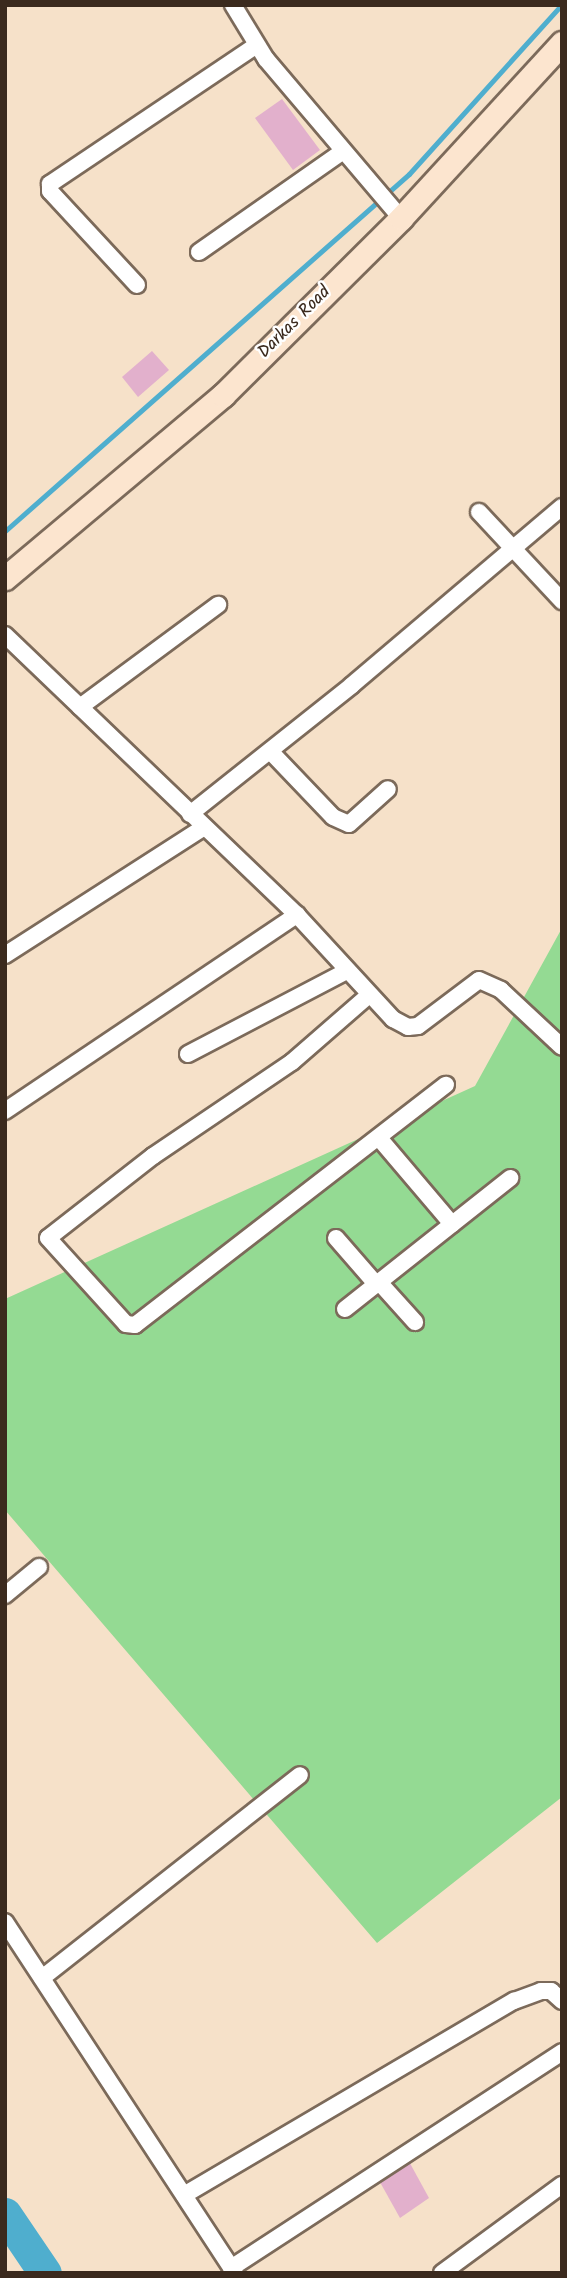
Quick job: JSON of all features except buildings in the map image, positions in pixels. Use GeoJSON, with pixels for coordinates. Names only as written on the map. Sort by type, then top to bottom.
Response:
{"type":"FeatureCollection","features":[{"type":"Feature","properties":{"kind":"main road","name":"Darkas Road"},"geometry":{"type":"LineString","coordinates":[[5,578],[223,395],[393,210],[562,43]]}},
{"type":"Feature","properties":{"kind":"street"},"geometry":{"type":"LineString","coordinates":[[233,5],[257,45],[371,188],[393,210]]}},
{"type":"Feature","properties":{"kind":"street"},"geometry":{"type":"LineString","coordinates":[[137,285],[50,191],[50,184],[257,45]]}},
{"type":"Feature","properties":{"kind":"street"},"geometry":{"type":"LineString","coordinates":[[199,252],[342,152]]}},
{"type":"Feature","properties":{"kind":"street"},"geometry":{"type":"LineString","coordinates":[[190,814],[513,551],[562,507]]}},
{"type":"Feature","properties":{"kind":"street"},"geometry":{"type":"LineString","coordinates":[[479,512],[562,601]]}},
{"type":"Feature","properties":{"kind":"street"},"geometry":{"type":"LineString","coordinates":[[80,707],[218,606]]}},
{"type":"Feature","properties":{"kind":"street"},"geometry":{"type":"LineString","coordinates":[[5,635],[202,828],[297,915],[345,972],[408,1027],[418,1026],[479,979],[501,990],[562,1047]]}},
{"type":"Feature","properties":{"kind":"street"},"geometry":{"type":"LineString","coordinates":[[270,751],[332,817],[349,824],[388,789]]}},
{"type":"Feature","properties":{"kind":"street"},"geometry":{"type":"LineString","coordinates":[[5,955],[202,828]]}},
{"type":"Feature","properties":{"kind":"street"},"geometry":{"type":"LineString","coordinates":[[5,1111],[297,915]]}},
{"type":"Feature","properties":{"kind":"street"},"geometry":{"type":"LineString","coordinates":[[188,1054],[345,972]]}},
{"type":"Feature","properties":{"kind":"street"},"geometry":{"type":"LineString","coordinates":[[369,995],[292,1062],[153,1156],[48,1238],[126,1324],[135,1325],[151,1317],[446,1085]]}},
{"type":"Feature","properties":{"kind":"street"},"geometry":{"type":"LineString","coordinates":[[379,1138],[452,1224]]}},
{"type":"Feature","properties":{"kind":"street"},"geometry":{"type":"LineString","coordinates":[[345,1308],[510,1178]]}},
{"type":"Feature","properties":{"kind":"street"},"geometry":{"type":"LineString","coordinates":[[336,1238],[415,1322]]}},
{"type":"Feature","properties":{"kind":"street"},"geometry":{"type":"LineString","coordinates":[[5,1595],[39,1567]]}},
{"type":"Feature","properties":{"kind":"street"},"geometry":{"type":"LineString","coordinates":[[42,1978],[300,1774]]}},
{"type":"Feature","properties":{"kind":"street"},"geometry":{"type":"LineString","coordinates":[[5,1922],[233,2270],[562,2052]]}},
{"type":"Feature","properties":{"kind":"street"},"geometry":{"type":"LineString","coordinates":[[184,2195],[514,2001],[551,1991],[562,2001]]}},
{"type":"Feature","properties":{"kind":"street"},"geometry":{"type":"LineString","coordinates":[[442,2273],[562,2185]]}},
{"type":"Feature","properties":{"kind":"green space"},"geometry":{"type":"Polygon","coordinates":[[[562,928],[562,1797],[377,1943],[5,1510],[5,1299],[475,1086],[562,928]]]}},
{"type":"Feature","properties":{"kind":"waterway"},"geometry":{"type":"LineString","coordinates":[[5,531],[409,174],[561,5]]}},
{"type":"Feature","properties":{"kind":"waterway"},"geometry":{"type":"LineString","coordinates":[[5,2214],[45,2273]]}}]}
